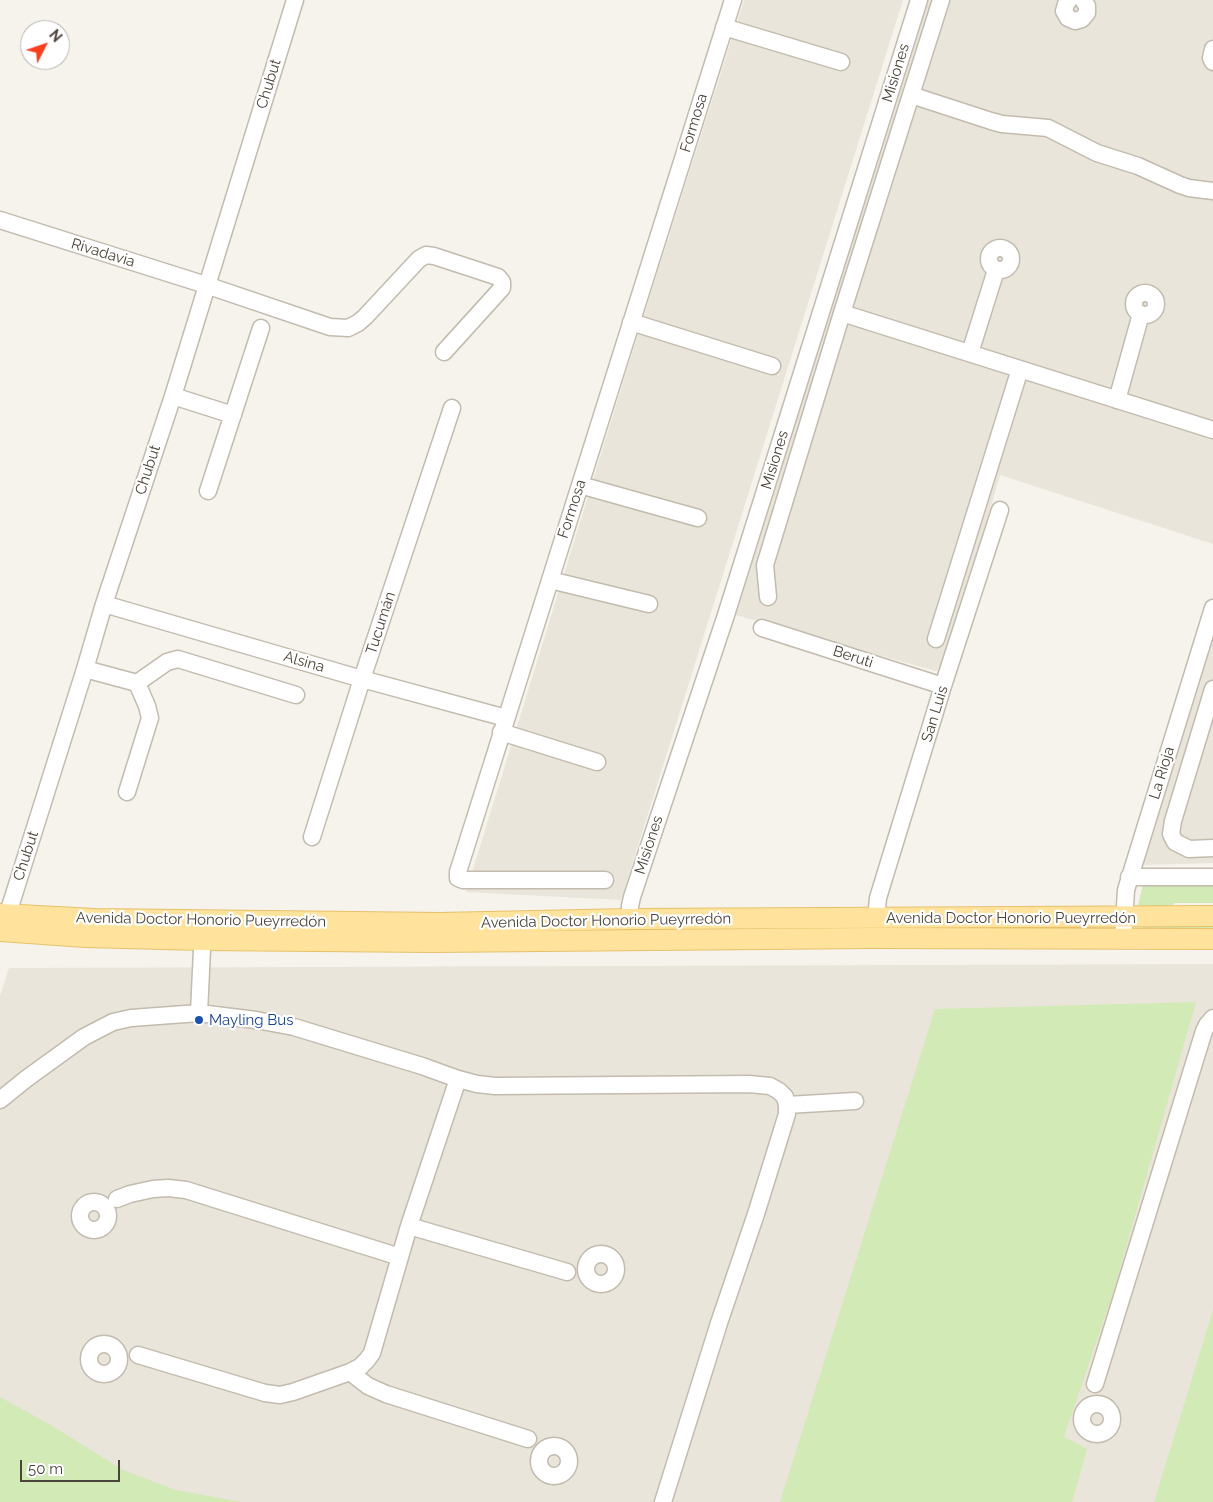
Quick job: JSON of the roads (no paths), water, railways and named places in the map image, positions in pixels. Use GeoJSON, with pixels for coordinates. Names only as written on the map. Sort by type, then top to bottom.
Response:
{"type":"FeatureCollection","features":[{"type":"Feature","properties":{"kind":"main road","name":"Avenida Doctor Honorio Pueyrredón"},"geometry":{"type":"LineString","coordinates":[[2,926],[84,937],[202,930],[630,919],[1213,916]]}},
{"type":"Feature","properties":{"kind":"main road","name":"Avenida Doctor Honorio Pueyrredón"},"geometry":{"type":"LineString","coordinates":[[202,930],[432,942],[870,938],[1213,939]]}},
{"type":"Feature","properties":{"kind":"street","name":"Chubut"},"geometry":{"type":"LineString","coordinates":[[2,926],[85,669],[104,604],[173,396],[295,0]]}},
{"type":"Feature","properties":{"kind":"street","name":"Formosa"},"geometry":{"type":"LineString","coordinates":[[605,880],[463,880],[458,878],[458,872],[733,0]]}},
{"type":"Feature","properties":{"kind":"street","name":"Misiones"},"geometry":{"type":"LineString","coordinates":[[630,919],[632,897],[726,615],[919,0]]}},
{"type":"Feature","properties":{"kind":"street"},"geometry":{"type":"LineString","coordinates":[[768,597],[765,566],[940,0]]}},
{"type":"Feature","properties":{"kind":"street"},"geometry":{"type":"LineString","coordinates":[[1069,0],[1064,11],[1068,18],[1075,21],[1082,19],[1087,13],[1087,6],[1082,0]]}},
{"type":"Feature","properties":{"kind":"street"},"geometry":{"type":"LineString","coordinates":[[724,27],[841,62]]}},
{"type":"Feature","properties":{"kind":"street"},"geometry":{"type":"LineString","coordinates":[[1213,49],[1211,54],[1213,62]]}},
{"type":"Feature","properties":{"kind":"street"},"geometry":{"type":"LineString","coordinates":[[911,95],[1002,124],[1048,128],[1093,151],[1138,166],[1180,185],[1213,191]]}},
{"type":"Feature","properties":{"kind":"street","name":"Rivadavia"},"geometry":{"type":"LineString","coordinates":[[0,220],[206,285],[330,327],[348,328],[365,317],[419,259],[426,256],[434,256],[498,277],[502,282],[502,288],[444,352]]}},
{"type":"Feature","properties":{"kind":"street"},"geometry":{"type":"LineString","coordinates":[[970,353],[996,270]]}},
{"type":"Feature","properties":{"kind":"street"},"geometry":{"type":"LineString","coordinates":[[842,313],[1213,430]]}},
{"type":"Feature","properties":{"kind":"street"},"geometry":{"type":"LineString","coordinates":[[1117,400],[1141,314]]}},
{"type":"Feature","properties":{"kind":"street"},"geometry":{"type":"LineString","coordinates":[[631,322],[772,366]]}},
{"type":"Feature","properties":{"kind":"street"},"geometry":{"type":"LineString","coordinates":[[208,491],[261,328]]}},
{"type":"Feature","properties":{"kind":"street"},"geometry":{"type":"LineString","coordinates":[[936,639],[1020,369]]}},
{"type":"Feature","properties":{"kind":"street"},"geometry":{"type":"LineString","coordinates":[[173,396],[233,414]]}},
{"type":"Feature","properties":{"kind":"street","name":"Tucumán"},"geometry":{"type":"LineString","coordinates":[[312,837],[452,408]]}},
{"type":"Feature","properties":{"kind":"street"},"geometry":{"type":"LineString","coordinates":[[580,485],[698,518]]}},
{"type":"Feature","properties":{"kind":"street","name":"San Luis"},"geometry":{"type":"LineString","coordinates":[[876,918],[878,898],[943,686],[1000,510]]}},
{"type":"Feature","properties":{"kind":"street"},"geometry":{"type":"LineString","coordinates":[[550,580],[649,604]]}},
{"type":"Feature","properties":{"kind":"street","name":"Alsina"},"geometry":{"type":"LineString","coordinates":[[104,604],[362,679],[503,725],[597,762]]}},
{"type":"Feature","properties":{"kind":"street","name":"La Rioja"},"geometry":{"type":"LineString","coordinates":[[1123,940],[1126,890],[1129,878],[1213,608]]}},
{"type":"Feature","properties":{"kind":"street","name":"Beruti"},"geometry":{"type":"LineString","coordinates":[[762,628],[943,686]]}},
{"type":"Feature","properties":{"kind":"street"},"geometry":{"type":"LineString","coordinates":[[137,684],[167,662],[178,659],[296,695]]}},
{"type":"Feature","properties":{"kind":"street"},"geometry":{"type":"LineString","coordinates":[[85,669],[137,684],[147,706],[150,718],[127,792]]}},
{"type":"Feature","properties":{"kind":"street"},"geometry":{"type":"LineString","coordinates":[[1213,689],[1173,821],[1172,834],[1175,842],[1189,849],[1213,848]]}},
{"type":"Feature","properties":{"kind":"street"},"geometry":{"type":"LineString","coordinates":[[1129,878],[1213,877]]}},
{"type":"Feature","properties":{"kind":"street"},"geometry":{"type":"LineString","coordinates":[[199,1013],[202,930]]}},
{"type":"Feature","properties":{"kind":"street"},"geometry":{"type":"LineString","coordinates":[[0,1100],[84,1037],[113,1022],[131,1018],[199,1013],[294,1027],[422,1066],[458,1079],[495,1086],[749,1084],[770,1086],[779,1091],[785,1098],[787,1114],[663,1502]]}},
{"type":"Feature","properties":{"kind":"street"},"geometry":{"type":"LineString","coordinates":[[1095,1384],[1096,1392],[1102,1404],[1110,1410],[1112,1420],[1111,1425],[1105,1432],[1095,1434],[1086,1429],[1082,1420],[1095,1384],[1204,1031],[1213,1018]]}},
{"type":"Feature","properties":{"kind":"street"},"geometry":{"type":"LineString","coordinates":[[138,1355],[131,1356],[118,1363],[113,1371],[103,1374],[94,1370],[89,1362],[90,1352],[97,1345],[107,1344],[265,1393],[280,1395],[360,1367],[372,1353],[409,1226],[458,1079]]}},
{"type":"Feature","properties":{"kind":"street"},"geometry":{"type":"LineString","coordinates":[[787,1106],[855,1101]]}},
{"type":"Feature","properties":{"kind":"street"},"geometry":{"type":"LineString","coordinates":[[116,1199],[110,1208],[105,1224],[97,1230],[84,1226],[80,1218],[81,1209],[88,1203],[116,1199],[153,1189],[168,1188],[186,1190],[400,1257]]}},
{"type":"Feature","properties":{"kind":"street"},"geometry":{"type":"LineString","coordinates":[[98,1202],[105,1207],[108,1216]]}},
{"type":"Feature","properties":{"kind":"street"},"geometry":{"type":"LineString","coordinates":[[409,1226],[603,1284],[612,1280],[616,1266],[611,1258],[602,1254],[593,1256],[587,1264],[575,1271],[567,1272]]}},
{"type":"Feature","properties":{"kind":"street"},"geometry":{"type":"LineString","coordinates":[[587,1264],[587,1274],[594,1282]]}},
{"type":"Feature","properties":{"kind":"street"},"geometry":{"type":"LineString","coordinates":[[112,1346],[118,1353],[118,1363]]}},
{"type":"Feature","properties":{"kind":"street"},"geometry":{"type":"LineString","coordinates":[[350,1372],[368,1386],[386,1394],[555,1446],[564,1450],[569,1459],[568,1468],[561,1475],[551,1476],[543,1471],[540,1467],[540,1457],[534,1444],[528,1439]]}},
{"type":"Feature","properties":{"kind":"street"},"geometry":{"type":"LineString","coordinates":[[1085,1410],[1092,1404],[1102,1404]]}},
{"type":"Feature","properties":{"kind":"street"},"geometry":{"type":"LineString","coordinates":[[540,1457],[546,1449],[555,1446]]}},
{"type":"Feature","properties":{"kind":"place","name":"Mayling Bus"},"geometry":{"type":"Point","coordinates":[199,1020]}}]}
